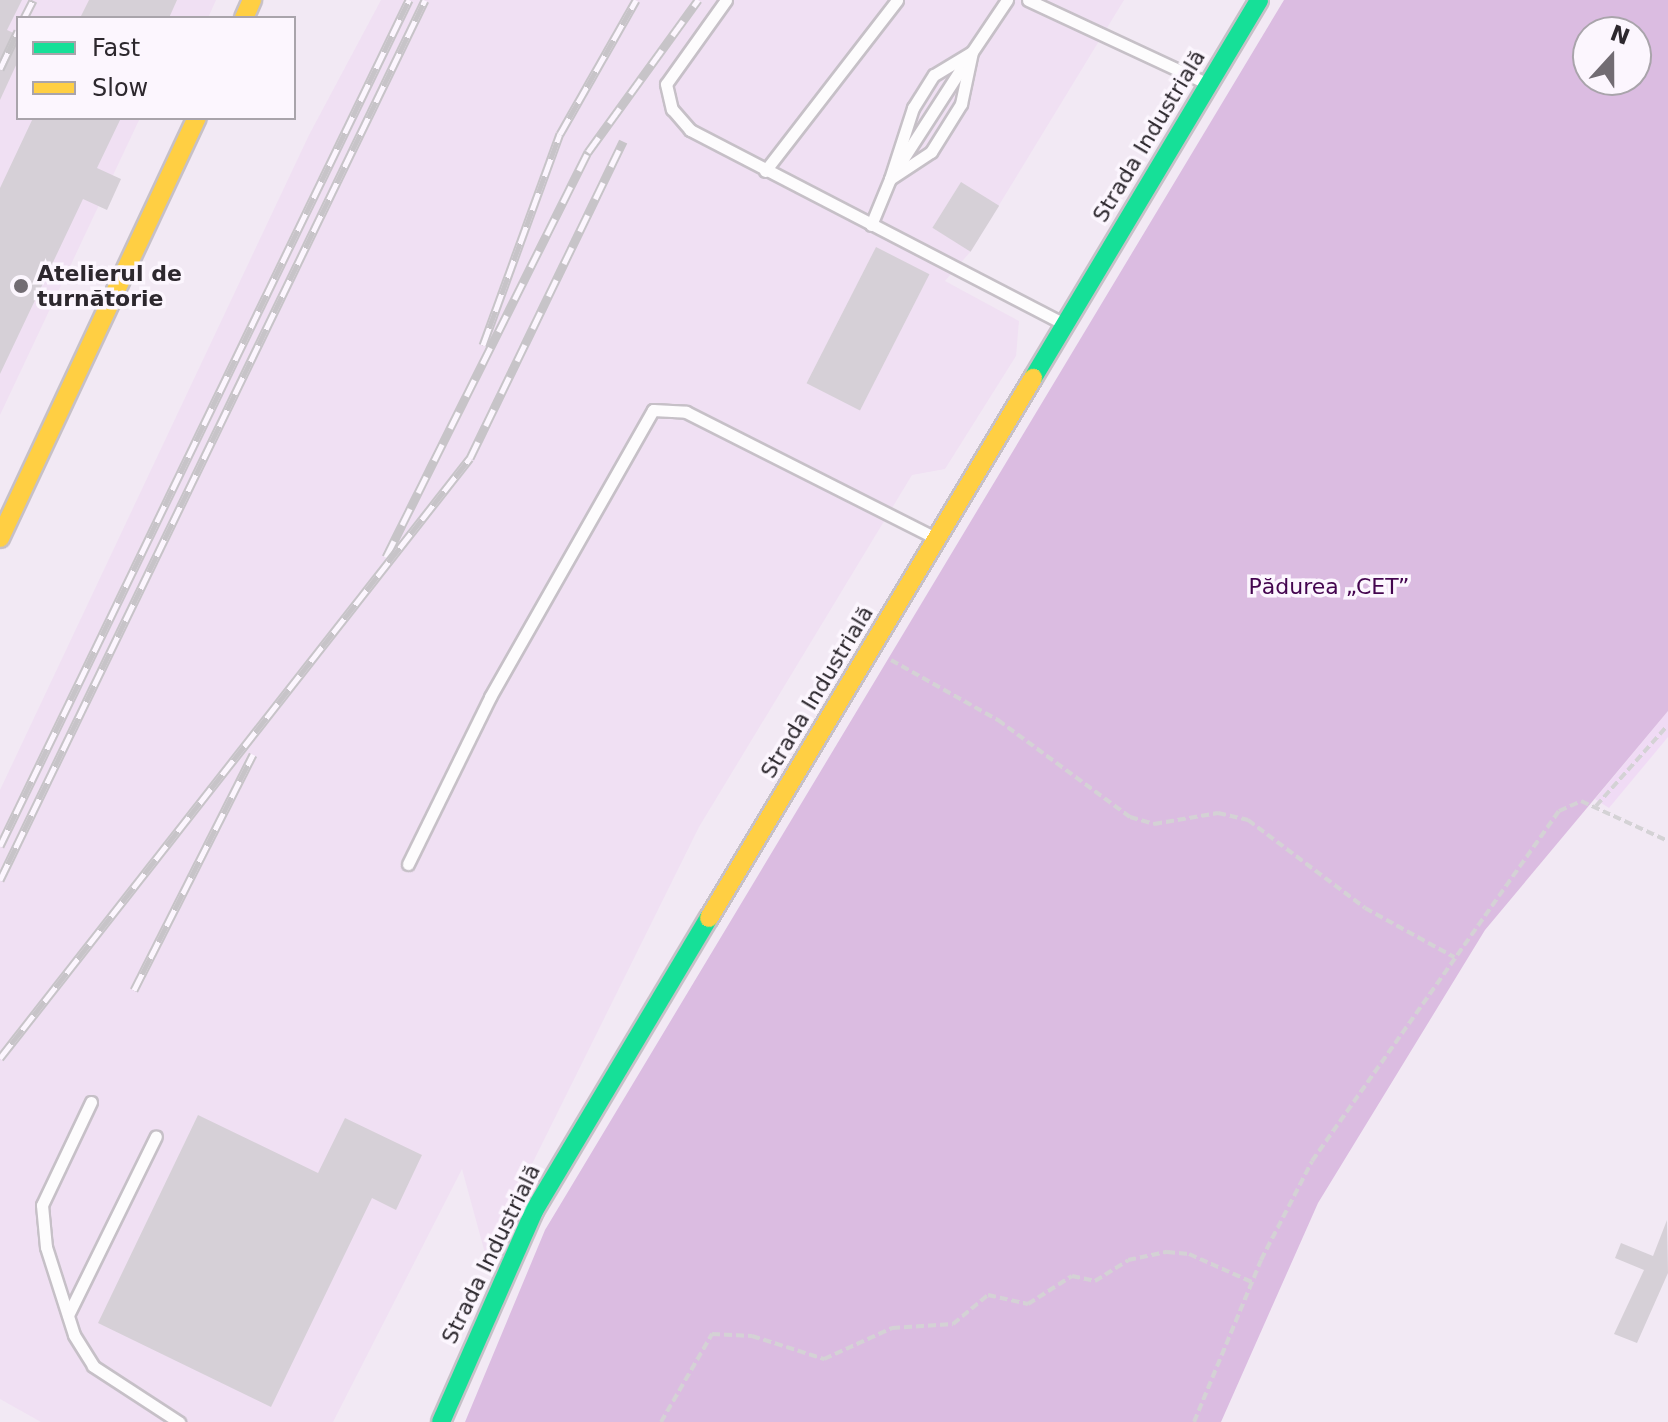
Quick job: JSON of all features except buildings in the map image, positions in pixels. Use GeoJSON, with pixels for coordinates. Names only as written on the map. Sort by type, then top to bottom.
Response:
{"type":"FeatureCollection","features":[{"type":"Feature","properties":{"kind":"street","name":"Strada Industrială"},"geometry":{"type":"LineString","coordinates":[[441,1422],[534,1211],[1066,325],[1206,83],[1259,0]]}},
{"type":"Feature","properties":{"kind":"street"},"geometry":{"type":"LineString","coordinates":[[0,538],[196,120]]}},
{"type":"Feature","properties":{"kind":"lane"},"geometry":{"type":"LineString","coordinates":[[726,0],[670,74],[667,96],[690,130],[1066,325]]}},
{"type":"Feature","properties":{"kind":"lane"},"geometry":{"type":"LineString","coordinates":[[765,171],[897,0]]}},
{"type":"Feature","properties":{"kind":"lane"},"geometry":{"type":"LineString","coordinates":[[890,179],[1007,0]]}},
{"type":"Feature","properties":{"kind":"lane"},"geometry":{"type":"LineString","coordinates":[[1028,0],[1206,83]]}},
{"type":"Feature","properties":{"kind":"lane"},"geometry":{"type":"LineString","coordinates":[[871,225],[913,108],[934,75],[972,52]]}},
{"type":"Feature","properties":{"kind":"lane"},"geometry":{"type":"LineString","coordinates":[[890,179],[931,152],[961,104],[972,52]]}},
{"type":"Feature","properties":{"kind":"lane"},"geometry":{"type":"LineString","coordinates":[[408,864],[490,697],[653,410],[686,412],[937,539]]}},
{"type":"Feature","properties":{"kind":"lane"},"geometry":{"type":"LineString","coordinates":[[91,1102],[42,1205],[68,1315],[93,1366],[179,1422]]}},
{"type":"Feature","properties":{"kind":"lane"},"geometry":{"type":"LineString","coordinates":[[68,1315],[156,1136]]}},
{"type":"Feature","properties":{"kind":"path"},"geometry":{"type":"LineString","coordinates":[[871,650],[998,720],[1130,817],[1154,824],[1218,813],[1248,820],[1365,908],[1454,957]]}},
{"type":"Feature","properties":{"kind":"path"},"geometry":{"type":"LineString","coordinates":[[1596,806],[1668,725]]}},
{"type":"Feature","properties":{"kind":"path"},"geometry":{"type":"LineString","coordinates":[[1194,1422],[1252,1282],[1312,1161],[1559,811],[1581,801],[1668,841]]}},
{"type":"Feature","properties":{"kind":"path"},"geometry":{"type":"LineString","coordinates":[[661,1422],[712,1334],[752,1336],[824,1359],[892,1328],[953,1324],[988,1295],[1028,1304],[1072,1276],[1095,1281],[1128,1260],[1167,1252],[1189,1254],[1252,1282]]}},
{"type":"Feature","properties":{"kind":"shaded area"},"geometry":{"type":"Polygon","coordinates":[[[0,0],[216,0],[209,16],[16,16],[16,120],[139,120],[0,415],[0,0]]]}},
{"type":"Feature","properties":{"kind":"shaded area"},"geometry":{"type":"Polygon","coordinates":[[[381,0],[1124,0],[971,251],[945,281],[1019,321],[1016,356],[945,469],[912,475],[699,827],[486,1257],[462,1169],[333,1422],[41,1422],[0,1399],[0,790],[309,135],[381,0]]]}},
{"type":"Feature","properties":{"kind":"shaded area"},"geometry":{"type":"Polygon","coordinates":[[[1668,711],[1668,737],[1609,808],[1595,799],[1668,711]]]}},
{"type":"Feature","properties":{"kind":"green space","name":"Pădurea „CET”"},"geometry":{"type":"Polygon","coordinates":[[[1284,0],[1668,0],[1668,711],[1485,930],[1318,1203],[1221,1422],[465,1422],[545,1230],[1284,0]]]}},
{"type":"Feature","properties":{"kind":"railway"},"geometry":{"type":"LineString","coordinates":[[25,16],[33,0]]}},
{"type":"Feature","properties":{"kind":"railway"},"geometry":{"type":"LineString","coordinates":[[0,846],[409,0]]}},
{"type":"Feature","properties":{"kind":"railway"},"geometry":{"type":"LineString","coordinates":[[0,880],[425,0]]}},
{"type":"Feature","properties":{"kind":"railway"},"geometry":{"type":"LineString","coordinates":[[483,345],[560,134],[636,0]]}},
{"type":"Feature","properties":{"kind":"railway"},"geometry":{"type":"LineString","coordinates":[[386,557],[588,152],[698,0]]}},
{"type":"Feature","properties":{"kind":"railway"},"geometry":{"type":"LineString","coordinates":[[0,69],[16,35]]}},
{"type":"Feature","properties":{"kind":"railway"},"geometry":{"type":"LineString","coordinates":[[0,1058],[470,458],[623,141]]}},
{"type":"Feature","properties":{"kind":"railway"},"geometry":{"type":"LineString","coordinates":[[134,990],[253,754]]}},
{"type":"Feature","properties":{"kind":"traffic: fast"},"geometry":{"type":"LineString","coordinates":[[1033,378],[1259,0]]}},
{"type":"Feature","properties":{"kind":"traffic: fast"},"geometry":{"type":"LineString","coordinates":[[441,1422],[534,1211],[709,918]]}},
{"type":"Feature","properties":{"kind":"traffic: slow"},"geometry":{"type":"LineString","coordinates":[[245,16],[252,0]]}},
{"type":"Feature","properties":{"kind":"traffic: slow"},"geometry":{"type":"LineString","coordinates":[[0,538],[196,120]]}},
{"type":"Feature","properties":{"kind":"traffic: slow"},"geometry":{"type":"LineString","coordinates":[[709,918],[1033,378]]}},
{"type":"Feature","properties":{"kind":"place","name":"Atelierul de turnătorie"},"geometry":{"type":"Point","coordinates":[21,286]}}]}
